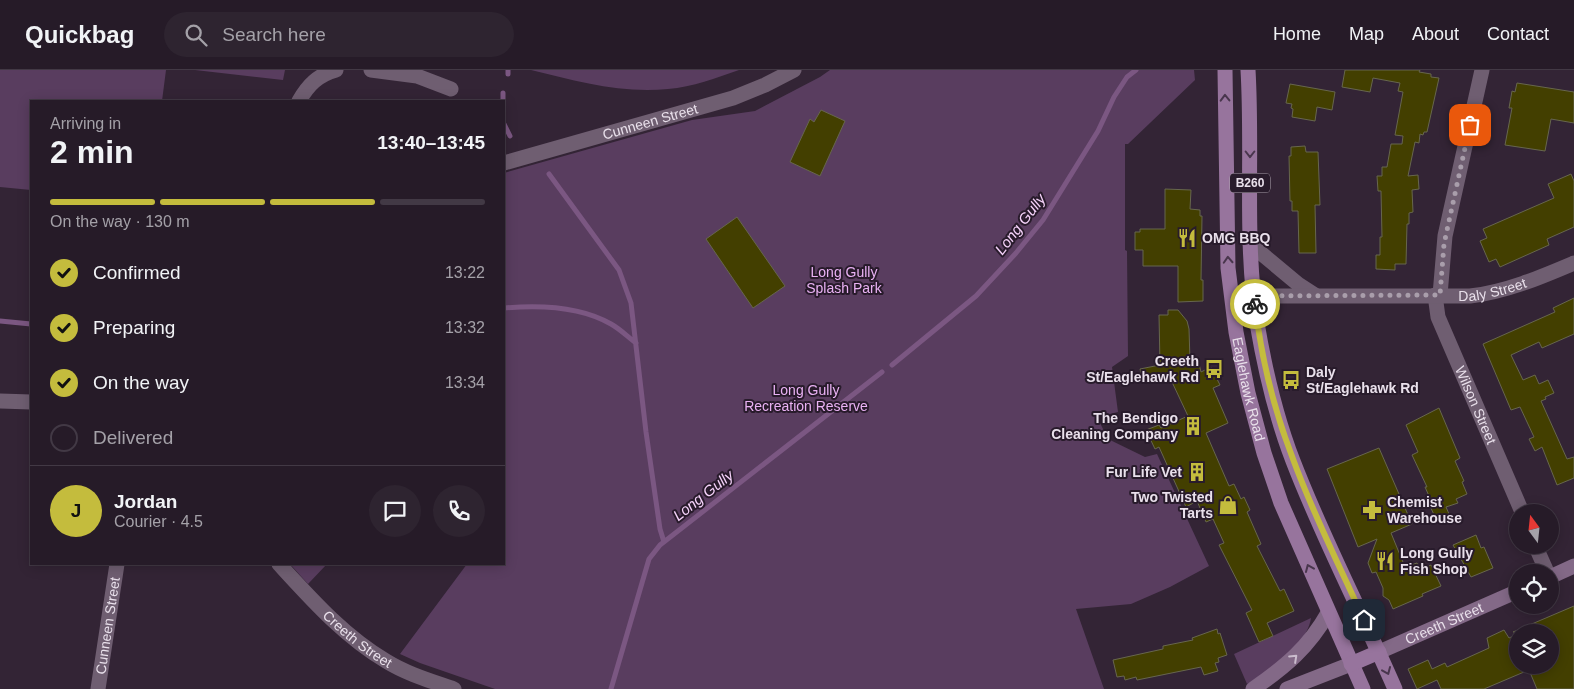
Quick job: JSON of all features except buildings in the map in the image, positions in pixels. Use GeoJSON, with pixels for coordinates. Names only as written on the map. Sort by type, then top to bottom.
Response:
{"type":"FeatureCollection","features":[{"type":"Feature","properties":{"kind":"main road","name":"Eaglehawk Road"},"geometry":{"type":"LineString","coordinates":[[1225,70],[1228,260],[1236,332],[1248,394],[1264,453],[1281,504],[1363,689]]}},
{"type":"Feature","properties":{"kind":"main road","name":"Eaglehawk Road"},"geometry":{"type":"LineString","coordinates":[[1248,70],[1250,244],[1254,296],[1266,371],[1288,446],[1305,490],[1394,689]]}},
{"type":"Feature","properties":{"kind":"main road","name":"Creeth Street"},"geometry":{"type":"LineString","coordinates":[[1351,664],[1379,652]]}},
{"type":"Feature","properties":{"kind":"street"},"geometry":{"type":"LineString","coordinates":[[300,100],[313,81],[327,72],[336,70]]}},
{"type":"Feature","properties":{"kind":"street"},"geometry":{"type":"LineString","coordinates":[[370,70],[417,76],[451,89]]}},
{"type":"Feature","properties":{"kind":"street","name":"Cunneen Street"},"geometry":{"type":"LineString","coordinates":[[505,163],[733,98],[765,85],[794,70]]}},
{"type":"Feature","properties":{"kind":"street","name":"Wilson Street"},"geometry":{"type":"LineString","coordinates":[[1482,70],[1445,236],[1438,295],[1438,317],[1519,504]]}},
{"type":"Feature","properties":{"kind":"street"},"geometry":{"type":"LineString","coordinates":[[1250,244],[1315,295]]}},
{"type":"Feature","properties":{"kind":"street","name":"Daly Street"},"geometry":{"type":"LineString","coordinates":[[1254,296],[1470,296],[1493,293],[1574,263]]}},
{"type":"Feature","properties":{"kind":"street"},"geometry":{"type":"LineString","coordinates":[[0,401],[30,402]]}},
{"type":"Feature","properties":{"kind":"street","name":"Cunneen Street"},"geometry":{"type":"LineString","coordinates":[[98,689],[118,565]]}},
{"type":"Feature","properties":{"kind":"street","name":"Creeth Street"},"geometry":{"type":"LineString","coordinates":[[280,565],[319,608],[368,649],[417,677],[454,689]]}},
{"type":"Feature","properties":{"kind":"street"},"geometry":{"type":"LineString","coordinates":[[1559,573],[1574,566]]}},
{"type":"Feature","properties":{"kind":"street","name":"Creeth Street"},"geometry":{"type":"LineString","coordinates":[[1379,652],[1509,595]]}},
{"type":"Feature","properties":{"kind":"street"},"geometry":{"type":"LineString","coordinates":[[1253,689],[1274,674],[1300,651],[1315,635],[1328,613]]}},
{"type":"Feature","properties":{"kind":"street","name":"Creeth Street"},"geometry":{"type":"LineString","coordinates":[[1287,689],[1351,664]]}},
{"type":"Feature","properties":{"kind":"green space"},"geometry":{"type":"Polygon","coordinates":[[[0,70],[166,70],[162,100],[30,100],[30,190],[0,187],[0,70]]]}},
{"type":"Feature","properties":{"kind":"green space"},"geometry":{"type":"Polygon","coordinates":[[[195,70],[285,70],[283,80],[195,70]]]}},
{"type":"Feature","properties":{"kind":"green space"},"geometry":{"type":"Polygon","coordinates":[[[531,70],[739,70],[686,86],[668,89],[634,90],[599,86],[531,70]]]}},
{"type":"Feature","properties":{"kind":"green space","name":"Long Gully Recreation Reserve"},"geometry":{"type":"Polygon","coordinates":[[[830,70],[1194,70],[1195,80],[1128,144],[1125,144],[1128,356],[1112,367],[1118,412],[1097,417],[1108,439],[1145,457],[1157,454],[1209,566],[1170,587],[1131,604],[1076,609],[1104,689],[495,689],[420,663],[400,654],[466,565],[505,565],[505,173],[692,120],[755,111],[830,70]]]}},
{"type":"Feature","properties":{"kind":"green space"},"geometry":{"type":"Polygon","coordinates":[[[291,565],[326,565],[308,584],[291,565]]]}},
{"type":"Feature","properties":{"kind":"green space"},"geometry":{"type":"Polygon","coordinates":[[[1311,618],[1303,638],[1295,647],[1266,672],[1247,684],[1234,654],[1311,618]]]}},
{"type":"Feature","properties":{"kind":"waterway","name":"Long Gully"},"geometry":{"type":"LineString","coordinates":[[892,365],[976,296],[1016,253],[1043,220],[1098,131],[1114,97],[1127,77],[1136,70]]}},
{"type":"Feature","properties":{"kind":"waterway"},"geometry":{"type":"LineString","coordinates":[[503,93],[503,100]]}},
{"type":"Feature","properties":{"kind":"waterway"},"geometry":{"type":"LineString","coordinates":[[505,126],[510,136]]}},
{"type":"Feature","properties":{"kind":"waterway"},"geometry":{"type":"LineString","coordinates":[[549,174],[619,270],[631,303],[646,432],[660,529],[664,542]]}},
{"type":"Feature","properties":{"kind":"waterway"},"geometry":{"type":"LineString","coordinates":[[505,308],[545,307],[586,313],[611,324],[636,343]]}},
{"type":"Feature","properties":{"kind":"waterway"},"geometry":{"type":"LineString","coordinates":[[0,321],[30,324]]}},
{"type":"Feature","properties":{"kind":"waterway","name":"Long Gully"},"geometry":{"type":"LineString","coordinates":[[611,689],[649,559],[660,545],[882,372]]}},
{"type":"Feature","properties":{"kind":"way so far"},"geometry":{"type":"LineString","coordinates":[[1255,304],[1254,296],[1440,295],[1444,244],[1470,125]]}},
{"type":"Feature","properties":{"kind":"place","name":"OMG BBQ"},"geometry":{"type":"Point","coordinates":[1187,238]}},
{"type":"Feature","properties":{"kind":"place","name":"Creeth St/Eaglehawk Rd"},"geometry":{"type":"Point","coordinates":[1214,369]}},
{"type":"Feature","properties":{"kind":"place","name":"Daly St/Eaglehawk Rd"},"geometry":{"type":"Point","coordinates":[1291,380]}},
{"type":"Feature","properties":{"kind":"place","name":"The Bendigo Cleaning Company"},"geometry":{"type":"Point","coordinates":[1193,426]}},
{"type":"Feature","properties":{"kind":"place","name":"Fur Life Vet"},"geometry":{"type":"Point","coordinates":[1197,472]}},
{"type":"Feature","properties":{"kind":"place","name":"Two Twisted Tarts"},"geometry":{"type":"Point","coordinates":[1228,505]}},
{"type":"Feature","properties":{"kind":"place","name":"Chemist Warehouse"},"geometry":{"type":"Point","coordinates":[1372,510]}},
{"type":"Feature","properties":{"kind":"place","name":"Long Gully Fish Shop"},"geometry":{"type":"Point","coordinates":[1385,561]}},
{"type":"Feature","properties":{"kind":"route"},"geometry":{"type":"LineString","coordinates":[[1255,304],[1266,371],[1279,420],[1305,490],[1364,620]]}},
{"type":"Feature","properties":{"kind":"park label","name":"Long Gully Splash Park"},"geometry":{"type":"Point","coordinates":[844,280]}}]}
